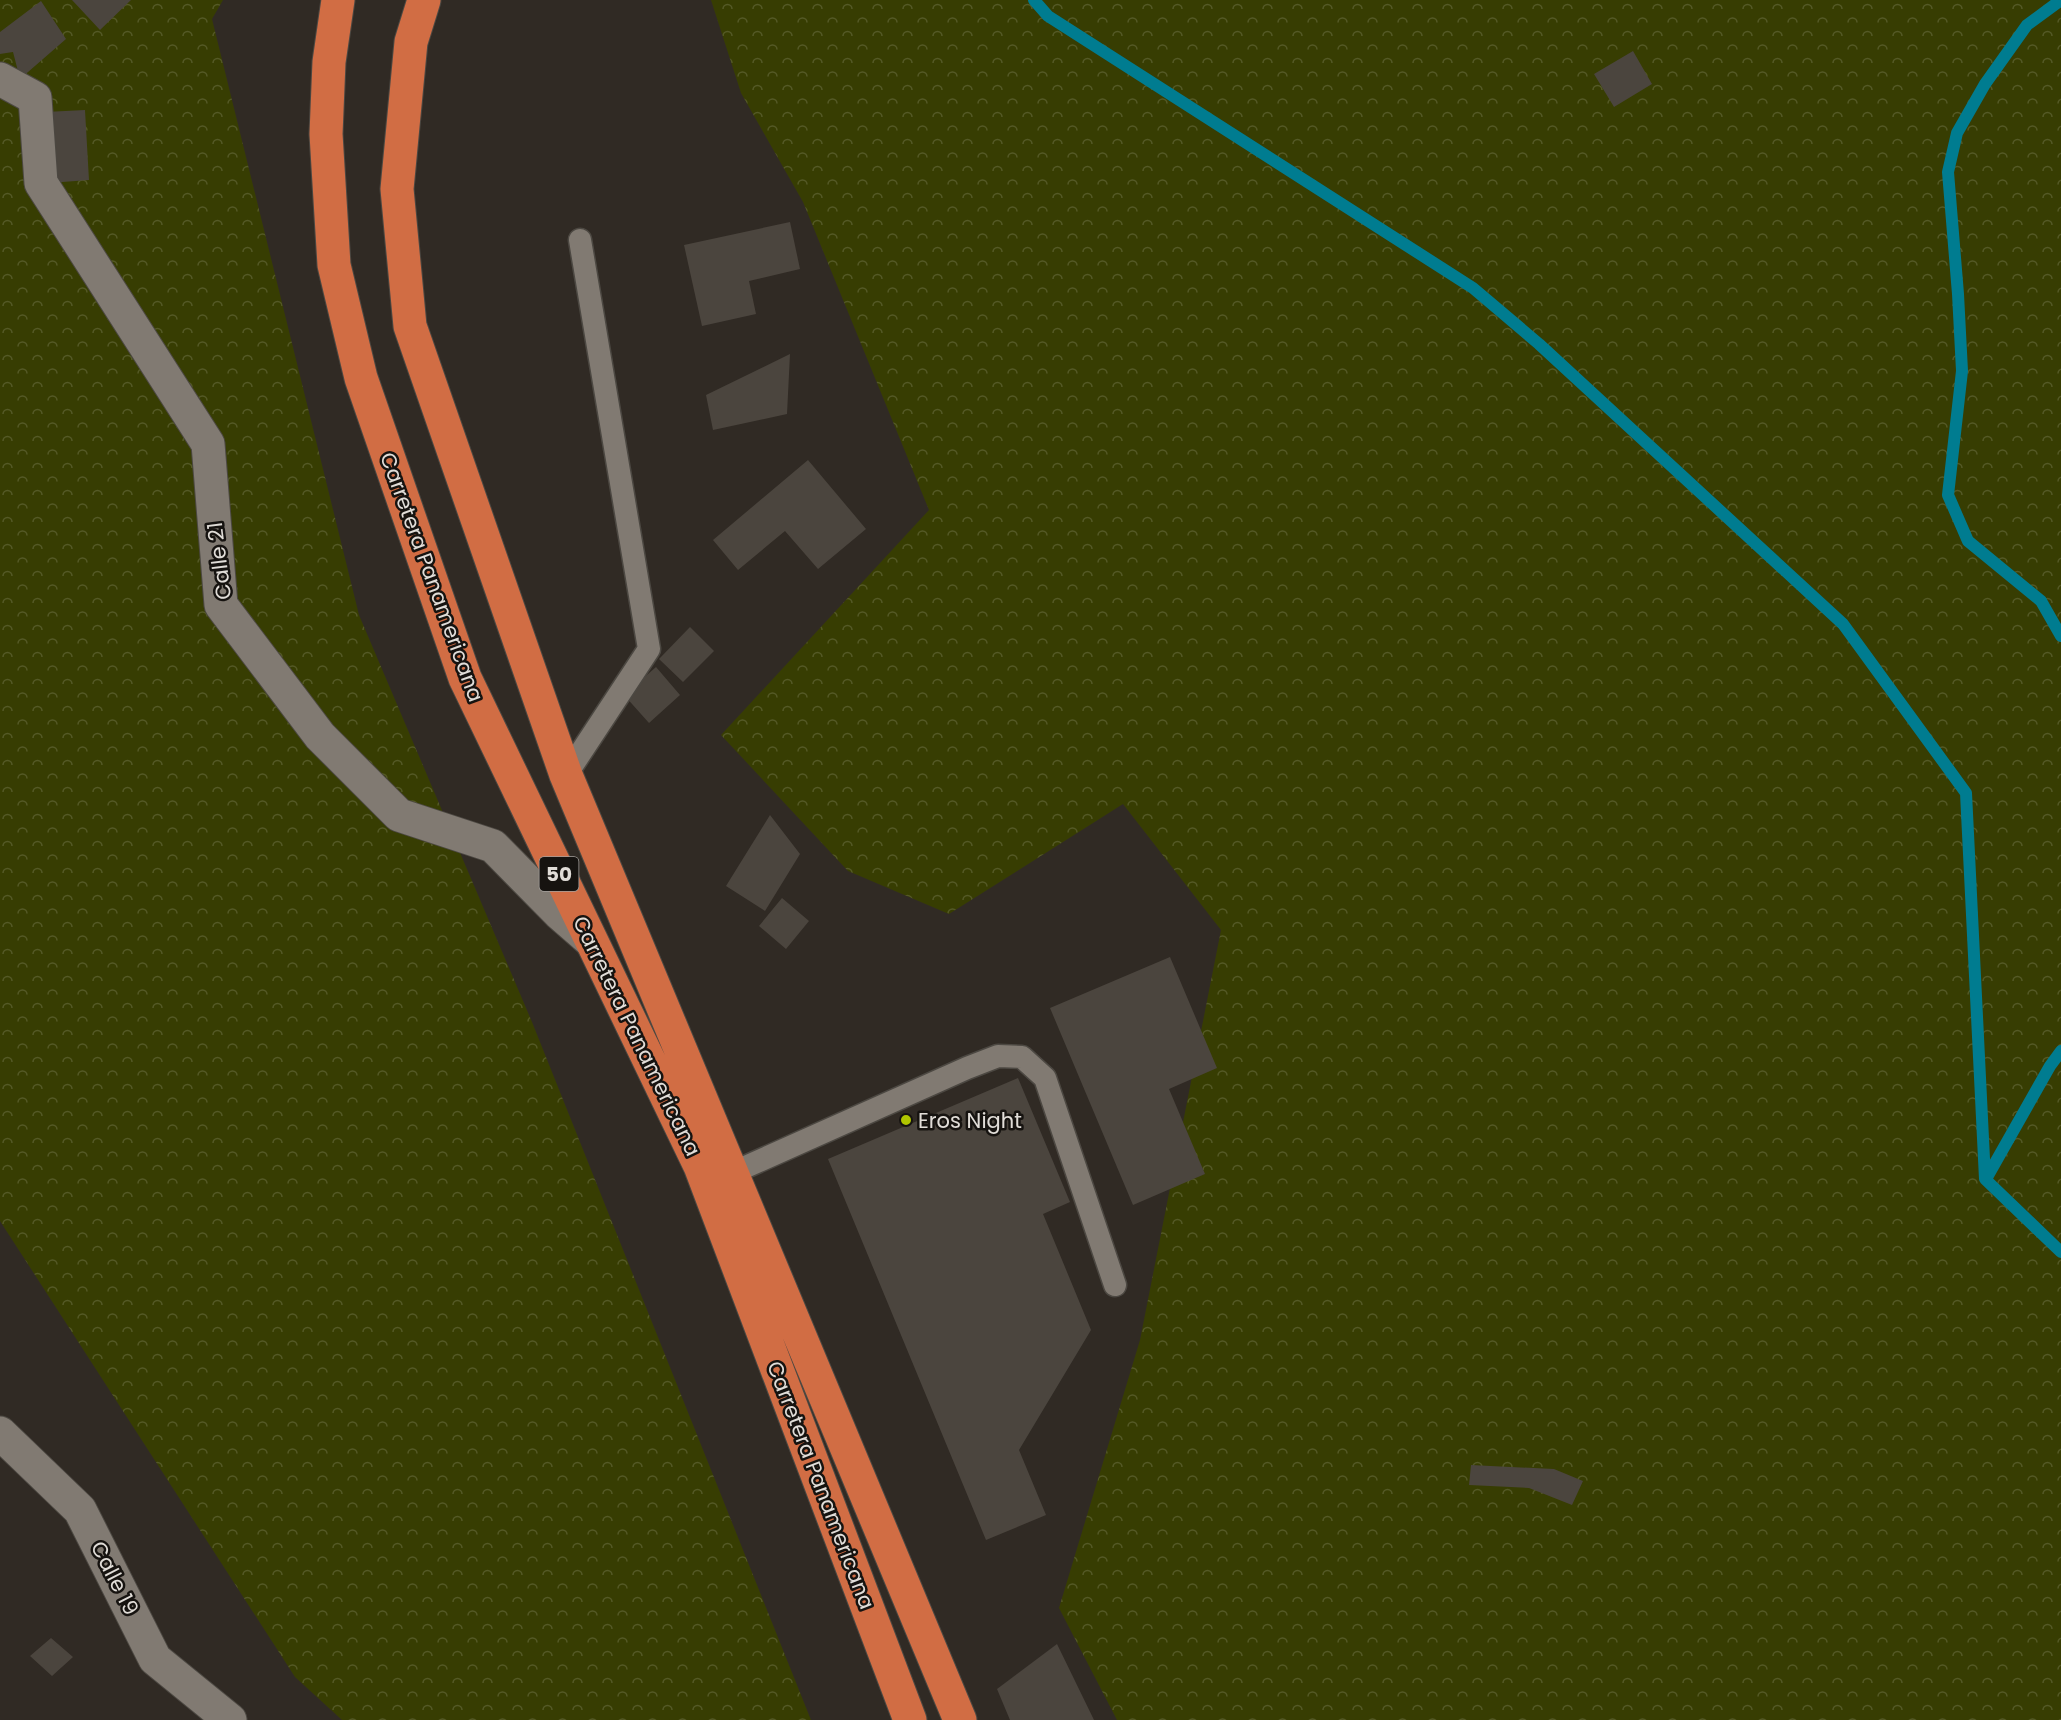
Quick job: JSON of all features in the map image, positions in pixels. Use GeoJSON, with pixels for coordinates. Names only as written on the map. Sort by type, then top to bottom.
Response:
{"type":"FeatureCollection","features":[{"type":"Feature","properties":{"kind":"highway","name":"Carretera Panamericana"},"geometry":{"type":"LineString","coordinates":[[338,0],[329,62],[326,134],[334,265],[361,378],[465,678],[700,1166],[910,1720]]}},
{"type":"Feature","properties":{"kind":"highway","name":"Carretera Panamericana"},"geometry":{"type":"LineString","coordinates":[[424,0],[411,42],[397,189],[410,326],[566,775],[960,1720]]}},
{"type":"Feature","properties":{"kind":"street","name":"Calle 21"},"geometry":{"type":"LineString","coordinates":[[0,79],[35,98],[41,183],[208,444],[221,605],[320,736],[399,815],[493,846],[559,913],[590,940]]}},
{"type":"Feature","properties":{"kind":"street","name":"Calle 19"},"geometry":{"type":"LineString","coordinates":[[0,1433],[80,1510],[156,1659],[230,1720]]}},
{"type":"Feature","properties":{"kind":"lane"},"geometry":{"type":"LineString","coordinates":[[566,775],[649,649],[580,240]]}},
{"type":"Feature","properties":{"kind":"lane"},"geometry":{"type":"LineString","coordinates":[[732,1173],[967,1068],[998,1056],[1022,1057],[1045,1078],[1115,1285]]}},
{"type":"Feature","properties":{"kind":"green space"},"geometry":{"type":"Polygon","coordinates":[[[0,0],[223,0],[212,19],[359,615],[532,1022],[811,1720],[342,1720],[295,1677],[0,1221],[0,0]]]}},
{"type":"Feature","properties":{"kind":"green space"},"geometry":{"type":"Polygon","coordinates":[[[711,0],[2061,0],[2061,1720],[1117,1720],[1059,1608],[1140,1340],[1221,930],[1123,804],[949,914],[848,871],[721,735],[929,510],[803,202],[741,93],[711,0]]]}},
{"type":"Feature","properties":{"kind":"building"},"geometry":{"type":"Polygon","coordinates":[[[72,0],[131,0],[100,30],[72,0]]]}},
{"type":"Feature","properties":{"kind":"building"},"geometry":{"type":"Polygon","coordinates":[[[41,1],[66,39],[20,79],[13,52],[0,54],[0,32],[41,1]]]}},
{"type":"Feature","properties":{"kind":"building"},"geometry":{"type":"Polygon","coordinates":[[[1633,51],[1652,84],[1614,107],[1594,74],[1633,51]]]}},
{"type":"Feature","properties":{"kind":"building"},"geometry":{"type":"Polygon","coordinates":[[[85,110],[89,180],[49,183],[45,112],[85,110]]]}},
{"type":"Feature","properties":{"kind":"building"},"geometry":{"type":"Polygon","coordinates":[[[790,222],[800,269],[749,281],[756,314],[702,326],[684,245],[790,222]]]}},
{"type":"Feature","properties":{"kind":"building"},"geometry":{"type":"Polygon","coordinates":[[[790,354],[787,414],[713,430],[706,395],[790,354]]]}},
{"type":"Feature","properties":{"kind":"building"},"geometry":{"type":"Polygon","coordinates":[[[808,460],[866,529],[818,569],[785,531],[738,570],[713,540],[808,460]]]}},
{"type":"Feature","properties":{"kind":"building"},"geometry":{"type":"Polygon","coordinates":[[[690,627],[714,651],[683,682],[659,659],[690,627]]]}},
{"type":"Feature","properties":{"kind":"building"},"geometry":{"type":"Polygon","coordinates":[[[656,667],[680,695],[649,723],[624,695],[656,667]]]}},
{"type":"Feature","properties":{"kind":"building"},"geometry":{"type":"Polygon","coordinates":[[[770,815],[800,854],[765,911],[726,886],[770,815]]]}},
{"type":"Feature","properties":{"kind":"building"},"geometry":{"type":"Polygon","coordinates":[[[782,898],[809,921],[786,949],[759,926],[782,898]]]}},
{"type":"Feature","properties":{"kind":"building"},"geometry":{"type":"Polygon","coordinates":[[[1170,957],[1217,1068],[1169,1089],[1205,1174],[1133,1205],[1050,1008],[1170,957]]]}},
{"type":"Feature","properties":{"kind":"building"},"geometry":{"type":"Polygon","coordinates":[[[1018,1078],[1070,1202],[1043,1214],[1091,1330],[1019,1450],[1046,1515],[986,1540],[828,1159],[1018,1078]]]}},
{"type":"Feature","properties":{"kind":"building"},"geometry":{"type":"Polygon","coordinates":[[[1471,1465],[1554,1469],[1583,1481],[1572,1505],[1529,1488],[1469,1485],[1471,1465]]]}},
{"type":"Feature","properties":{"kind":"building"},"geometry":{"type":"Polygon","coordinates":[[[51,1638],[73,1657],[52,1676],[30,1656],[51,1638]]]}},
{"type":"Feature","properties":{"kind":"building"},"geometry":{"type":"Polygon","coordinates":[[[1057,1644],[1094,1720],[1010,1720],[997,1689],[1057,1644]]]}},
{"type":"Feature","properties":{"kind":"waterway"},"geometry":{"type":"LineString","coordinates":[[1034,0],[1048,16],[1473,288],[1539,344],[1843,624],[1966,793],[1985,1179],[2061,1252]]}},
{"type":"Feature","properties":{"kind":"waterway"},"geometry":{"type":"LineString","coordinates":[[2061,0],[2027,25],[1985,84],[1957,133],[1948,172],[1962,371],[1948,495],[1968,541],[2041,601],[2061,636]]}},
{"type":"Feature","properties":{"kind":"waterway"},"geometry":{"type":"LineString","coordinates":[[1986,1179],[2050,1066],[2061,1051]]}},
{"type":"Feature","properties":{"kind":"place","name":"Eros Night"},"geometry":{"type":"Point","coordinates":[906,1120]}}]}
